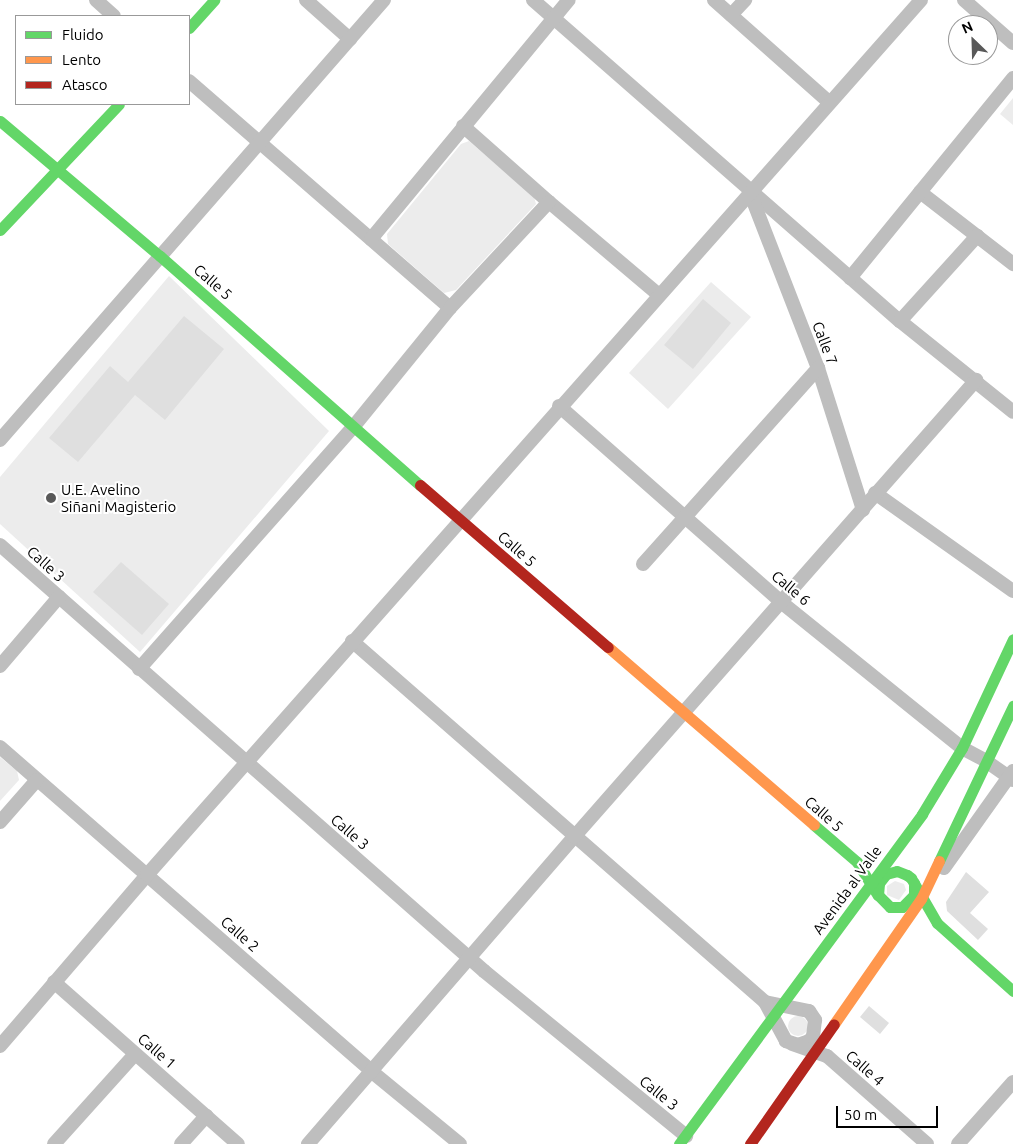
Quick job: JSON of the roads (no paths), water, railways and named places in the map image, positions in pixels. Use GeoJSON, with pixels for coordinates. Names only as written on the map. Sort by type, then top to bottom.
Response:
{"type":"FeatureCollection","features":[{"type":"Feature","properties":{"kind":"main road"},"geometry":{"type":"LineString","coordinates":[[190,27],[214,0]]}},
{"type":"Feature","properties":{"kind":"main road"},"geometry":{"type":"LineString","coordinates":[[0,230],[118,105]]}},
{"type":"Feature","properties":{"kind":"main road","name":"Calle 5"},"geometry":{"type":"LineString","coordinates":[[0,121],[160,256],[460,520],[857,862],[878,895]]}},
{"type":"Feature","properties":{"kind":"main road","name":"Avenida al Valle"},"geometry":{"type":"LineString","coordinates":[[683,1140],[782,1014],[871,882],[886,870],[962,748],[1013,639]]}},
{"type":"Feature","properties":{"kind":"main road"},"geometry":{"type":"LineString","coordinates":[[750,1144],[821,1050],[921,899],[1013,706]]}},
{"type":"Feature","properties":{"kind":"main road","name":"Calle 5"},"geometry":{"type":"LineString","coordinates":[[857,862],[886,870]]}},
{"type":"Feature","properties":{"kind":"main road"},"geometry":{"type":"LineString","coordinates":[[937,923],[885,904],[878,895],[878,883],[886,870],[902,872],[914,883],[921,899],[937,923],[1013,991]]}},
{"type":"Feature","properties":{"kind":"main road"},"geometry":{"type":"LineString","coordinates":[[890,907],[902,907],[907,904],[914,895],[914,883]]}},
{"type":"Feature","properties":{"kind":"street"},"geometry":{"type":"LineString","coordinates":[[96,0],[113,15]]}},
{"type":"Feature","properties":{"kind":"street"},"geometry":{"type":"LineString","coordinates":[[306,0],[350,38]]}},
{"type":"Feature","properties":{"kind":"street"},"geometry":{"type":"LineString","coordinates":[[0,440],[384,0]]}},
{"type":"Feature","properties":{"kind":"street"},"geometry":{"type":"LineString","coordinates":[[533,0],[749,191],[900,321],[976,380],[1013,412]]}},
{"type":"Feature","properties":{"kind":"street"},"geometry":{"type":"LineString","coordinates":[[371,239],[569,0]]}},
{"type":"Feature","properties":{"kind":"street"},"geometry":{"type":"LineString","coordinates":[[714,0],[829,102]]}},
{"type":"Feature","properties":{"kind":"street"},"geometry":{"type":"LineString","coordinates":[[731,15],[745,0]]}},
{"type":"Feature","properties":{"kind":"street"},"geometry":{"type":"LineString","coordinates":[[0,1046],[352,641],[920,0]]}},
{"type":"Feature","properties":{"kind":"street"},"geometry":{"type":"LineString","coordinates":[[964,0],[1013,43]]}},
{"type":"Feature","properties":{"kind":"street"},"geometry":{"type":"LineString","coordinates":[[850,278],[1013,78]]}},
{"type":"Feature","properties":{"kind":"street"},"geometry":{"type":"LineString","coordinates":[[190,82],[450,308]]}},
{"type":"Feature","properties":{"kind":"street"},"geometry":{"type":"LineString","coordinates":[[463,126],[658,294]]}},
{"type":"Feature","properties":{"kind":"street","name":"Calle 7"},"geometry":{"type":"LineString","coordinates":[[749,191],[818,368],[862,510]]}},
{"type":"Feature","properties":{"kind":"street"},"geometry":{"type":"LineString","coordinates":[[920,192],[1013,264]]}},
{"type":"Feature","properties":{"kind":"street"},"geometry":{"type":"LineString","coordinates":[[139,669],[354,426],[450,308],[549,202]]}},
{"type":"Feature","properties":{"kind":"street"},"geometry":{"type":"LineString","coordinates":[[900,321],[977,236]]}},
{"type":"Feature","properties":{"kind":"street"},"geometry":{"type":"LineString","coordinates":[[644,564],[818,368]]}},
{"type":"Feature","properties":{"kind":"street"},"geometry":{"type":"LineString","coordinates":[[308,1144],[574,837],[976,380]]}},
{"type":"Feature","properties":{"kind":"street","name":"Calle 6"},"geometry":{"type":"LineString","coordinates":[[559,406],[780,602],[962,748],[1012,776]]}},
{"type":"Feature","properties":{"kind":"street"},"geometry":{"type":"LineString","coordinates":[[875,493],[1013,591]]}},
{"type":"Feature","properties":{"kind":"street","name":"Calle 3"},"geometry":{"type":"LineString","coordinates":[[0,545],[470,958],[683,1140]]}},
{"type":"Feature","properties":{"kind":"street"},"geometry":{"type":"LineString","coordinates":[[0,666],[59,597]]}},
{"type":"Feature","properties":{"kind":"street"},"geometry":{"type":"LineString","coordinates":[[352,641],[764,1002],[782,1014],[809,1011],[815,1020],[816,1026],[813,1036],[809,1041],[798,1045],[792,1044],[782,1037],[782,1014]]}},
{"type":"Feature","properties":{"kind":"street","name":"Calle 2"},"geometry":{"type":"LineString","coordinates":[[0,748],[371,1071],[460,1144]]}},
{"type":"Feature","properties":{"kind":"street"},"geometry":{"type":"LineString","coordinates":[[921,899],[1012,776]]}},
{"type":"Feature","properties":{"kind":"street"},"geometry":{"type":"LineString","coordinates":[[0,822],[38,780]]}},
{"type":"Feature","properties":{"kind":"street","name":"Calle 1"},"geometry":{"type":"LineString","coordinates":[[54,982],[238,1144]]}},
{"type":"Feature","properties":{"kind":"street","name":"Calle 4"},"geometry":{"type":"LineString","coordinates":[[816,1026],[821,1050]]}},
{"type":"Feature","properties":{"kind":"street","name":"Calle 4"},"geometry":{"type":"LineString","coordinates":[[792,1044],[821,1050],[927,1144]]}},
{"type":"Feature","properties":{"kind":"street"},"geometry":{"type":"LineString","coordinates":[[54,1144],[136,1054]]}},
{"type":"Feature","properties":{"kind":"street"},"geometry":{"type":"LineString","coordinates":[[958,1144],[1013,1082]]}},
{"type":"Feature","properties":{"kind":"street"},"geometry":{"type":"LineString","coordinates":[[181,1144],[206,1116]]}},
{"type":"Feature","properties":{"kind":"place","name":"U.E. Avelino Siñani Magisterio"},"geometry":{"type":"Point","coordinates":[51,498]}}]}
